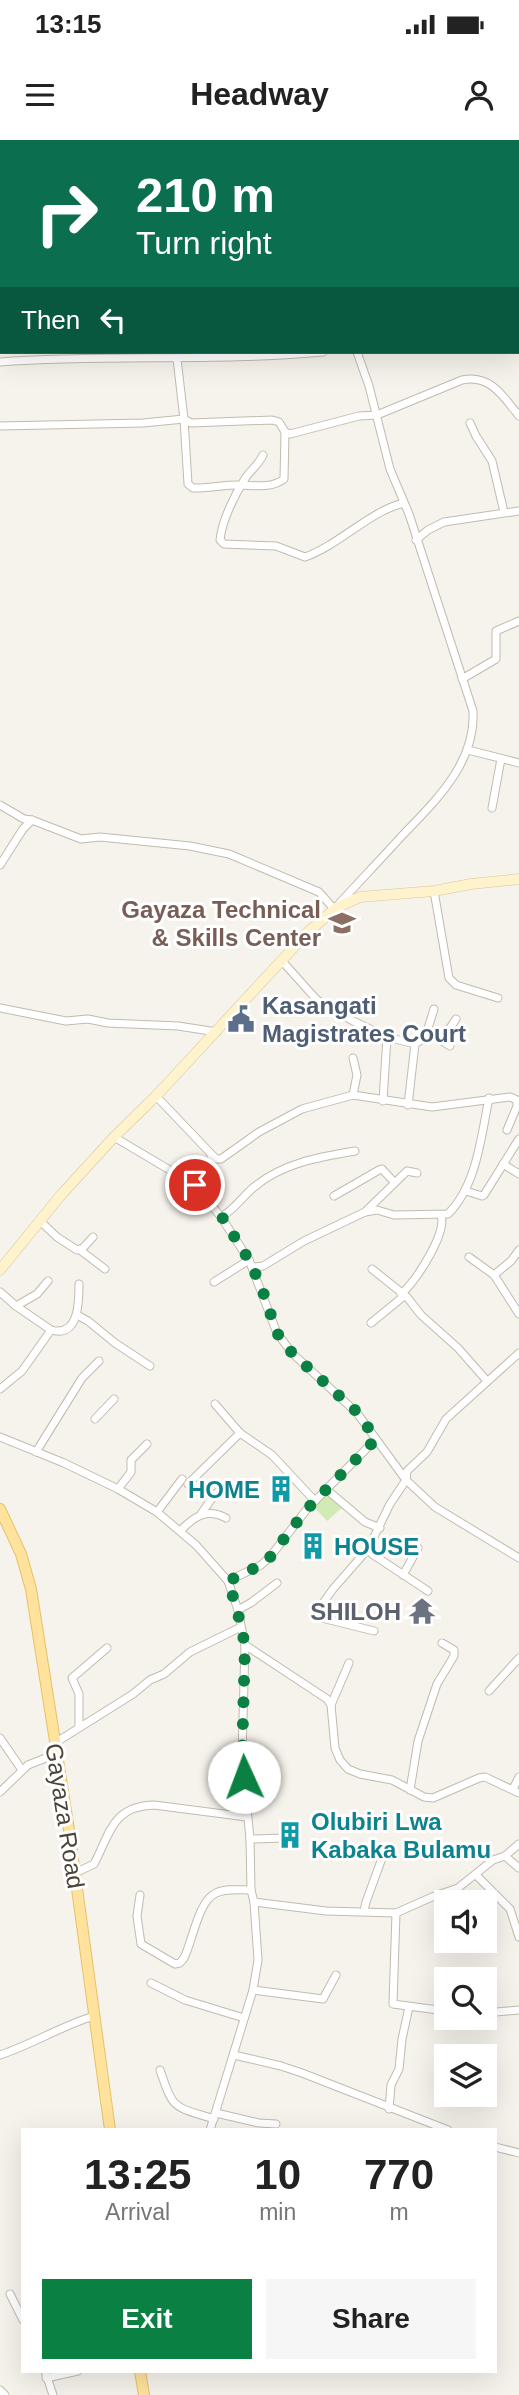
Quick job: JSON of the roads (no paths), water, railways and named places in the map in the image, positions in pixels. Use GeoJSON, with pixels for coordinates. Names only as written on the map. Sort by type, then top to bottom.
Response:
{"type":"FeatureCollection","features":[{"type":"Feature","properties":{"kind":"main road","name":"Gayaza Road"},"geometry":{"type":"LineString","coordinates":[[0,1509],[21,1554],[31,1589],[75,1873],[110,2128]]}},
{"type":"Feature","properties":{"kind":"main road"},"geometry":{"type":"LineString","coordinates":[[140,2373],[144,2395]]}},
{"type":"Feature","properties":{"kind":"street"},"geometry":{"type":"LineString","coordinates":[[0,362],[77,357],[177,359],[281,354]]}},
{"type":"Feature","properties":{"kind":"street"},"geometry":{"type":"LineString","coordinates":[[0,1270],[114,1136],[217,1032],[308,932],[335,909],[443,792],[468,750],[474,724],[473,710],[441,609],[390,470],[377,415],[358,354]]}},
{"type":"Feature","properties":{"kind":"street"},"geometry":{"type":"LineString","coordinates":[[0,426],[143,423],[184,419],[191,422],[272,420],[279,422],[285,432],[284,479],[278,483],[251,487],[242,484],[193,488],[188,484],[184,419],[177,359]]}},
{"type":"Feature","properties":{"kind":"street"},"geometry":{"type":"LineString","coordinates":[[285,432],[290,434],[359,416],[377,415],[473,378],[480,379],[502,395],[519,416]]}},
{"type":"Feature","properties":{"kind":"street"},"geometry":{"type":"LineString","coordinates":[[470,424],[492,461],[504,512]]}},
{"type":"Feature","properties":{"kind":"street"},"geometry":{"type":"LineString","coordinates":[[263,455],[242,484],[221,533],[222,542],[228,545],[276,546],[302,557],[315,554],[392,507],[404,503]]}},
{"type":"Feature","properties":{"kind":"street"},"geometry":{"type":"LineString","coordinates":[[416,540],[444,522],[519,512]]}},
{"type":"Feature","properties":{"kind":"street"},"geometry":{"type":"LineString","coordinates":[[461,679],[496,659],[496,631],[519,621]]}},
{"type":"Feature","properties":{"kind":"street"},"geometry":{"type":"LineString","coordinates":[[468,750],[519,762]]}},
{"type":"Feature","properties":{"kind":"street"},"geometry":{"type":"LineString","coordinates":[[492,808],[501,759]]}},
{"type":"Feature","properties":{"kind":"street"},"geometry":{"type":"LineString","coordinates":[[0,805],[24,819],[81,839],[100,837],[190,846],[229,854],[319,892],[335,909]]}},
{"type":"Feature","properties":{"kind":"street"},"geometry":{"type":"LineString","coordinates":[[0,865],[23,829],[33,820]]}},
{"type":"Feature","properties":{"kind":"street"},"geometry":{"type":"LineString","coordinates":[[335,909],[359,897],[434,891],[519,879]]}},
{"type":"Feature","properties":{"kind":"street"},"geometry":{"type":"LineString","coordinates":[[434,891],[449,978],[456,985],[498,998]]}},
{"type":"Feature","properties":{"kind":"street"},"geometry":{"type":"LineString","coordinates":[[282,961],[317,1000],[387,1037],[415,1044],[423,1041],[434,1009]]}},
{"type":"Feature","properties":{"kind":"street"},"geometry":{"type":"LineString","coordinates":[[0,1008],[66,1021],[88,1019],[217,1032]]}},
{"type":"Feature","properties":{"kind":"street"},"geometry":{"type":"LineString","coordinates":[[442,1040],[456,1019]]}},
{"type":"Feature","properties":{"kind":"street"},"geometry":{"type":"LineString","coordinates":[[427,1032],[450,1045]]}},
{"type":"Feature","properties":{"kind":"street"},"geometry":{"type":"LineString","coordinates":[[383,1101],[387,1037]]}},
{"type":"Feature","properties":{"kind":"street"},"geometry":{"type":"LineString","coordinates":[[408,1105],[415,1044]]}},
{"type":"Feature","properties":{"kind":"street"},"geometry":{"type":"LineString","coordinates":[[353,1058],[357,1075],[353,1095]]}},
{"type":"Feature","properties":{"kind":"street"},"geometry":{"type":"LineString","coordinates":[[156,1096],[211,1156],[221,1159],[259,1132],[302,1109],[353,1095],[408,1105],[441,1106],[510,1097],[517,1100],[517,1106],[508,1130]]}},
{"type":"Feature","properties":{"kind":"street"},"geometry":{"type":"LineString","coordinates":[[214,1282],[251,1263],[263,1266],[304,1241],[365,1212],[377,1210],[394,1215],[448,1214],[466,1191],[480,1146],[489,1098]]}},
{"type":"Feature","properties":{"kind":"street"},"geometry":{"type":"LineString","coordinates":[[114,1136],[192,1183],[222,1217],[251,1263],[277,1333],[292,1353],[358,1413],[406,1480],[435,1507],[519,1558]]}},
{"type":"Feature","properties":{"kind":"street"},"geometry":{"type":"LineString","coordinates":[[466,1191],[482,1196],[519,1139]]}},
{"type":"Feature","properties":{"kind":"street"},"geometry":{"type":"LineString","coordinates":[[222,1217],[235,1208],[253,1188],[286,1167],[304,1160],[355,1151]]}},
{"type":"Feature","properties":{"kind":"street"},"geometry":{"type":"LineString","coordinates":[[192,1183],[211,1162],[211,1156]]}},
{"type":"Feature","properties":{"kind":"street"},"geometry":{"type":"LineString","coordinates":[[503,1164],[519,1174]]}},
{"type":"Feature","properties":{"kind":"street"},"geometry":{"type":"LineString","coordinates":[[334,1196],[382,1169],[394,1182]]}},
{"type":"Feature","properties":{"kind":"street"},"geometry":{"type":"LineString","coordinates":[[365,1212],[407,1171],[417,1173]]}},
{"type":"Feature","properties":{"kind":"street"},"geometry":{"type":"LineString","coordinates":[[371,1323],[402,1295],[416,1278],[435,1244],[442,1222],[441,1215]]}},
{"type":"Feature","properties":{"kind":"street"},"geometry":{"type":"LineString","coordinates":[[40,1222],[57,1237],[105,1269]]}},
{"type":"Feature","properties":{"kind":"street"},"geometry":{"type":"LineString","coordinates":[[80,1250],[93,1237]]}},
{"type":"Feature","properties":{"kind":"street"},"geometry":{"type":"LineString","coordinates":[[494,1275],[511,1261],[519,1250]]}},
{"type":"Feature","properties":{"kind":"street"},"geometry":{"type":"LineString","coordinates":[[469,1257],[494,1275],[519,1314]]}},
{"type":"Feature","properties":{"kind":"street"},"geometry":{"type":"LineString","coordinates":[[372,1269],[458,1348],[487,1381]]}},
{"type":"Feature","properties":{"kind":"street"},"geometry":{"type":"LineString","coordinates":[[16,1307],[37,1294],[48,1282]]}},
{"type":"Feature","properties":{"kind":"street"},"geometry":{"type":"LineString","coordinates":[[0,1292],[16,1307],[51,1330],[62,1331],[71,1326],[77,1315],[79,1284]]}},
{"type":"Feature","properties":{"kind":"street"},"geometry":{"type":"LineString","coordinates":[[77,1315],[149,1366]]}},
{"type":"Feature","properties":{"kind":"street"},"geometry":{"type":"LineString","coordinates":[[0,1389],[22,1371],[51,1330]]}},
{"type":"Feature","properties":{"kind":"street"},"geometry":{"type":"LineString","coordinates":[[374,1631],[314,1616],[333,1589],[368,1549],[390,1504],[406,1480],[407,1471],[427,1451],[446,1419],[519,1353]]}},
{"type":"Feature","properties":{"kind":"street"},"geometry":{"type":"LineString","coordinates":[[36,1452],[82,1378],[99,1361]]}},
{"type":"Feature","properties":{"kind":"street"},"geometry":{"type":"LineString","coordinates":[[95,1419],[114,1399]]}},
{"type":"Feature","properties":{"kind":"street"},"geometry":{"type":"LineString","coordinates":[[215,1404],[240,1433],[272,1455],[314,1501]]}},
{"type":"Feature","properties":{"kind":"street"},"geometry":{"type":"LineString","coordinates":[[156,1512],[240,1433]]}},
{"type":"Feature","properties":{"kind":"street"},"geometry":{"type":"LineString","coordinates":[[0,1437],[118,1489],[156,1512],[181,1531],[228,1581],[237,1609],[245,1645],[242,1756],[258,1960],[253,1990],[211,2128]]}},
{"type":"Feature","properties":{"kind":"street"},"geometry":{"type":"LineString","coordinates":[[228,1581],[261,1565],[270,1557],[314,1501],[376,1439]]}},
{"type":"Feature","properties":{"kind":"street"},"geometry":{"type":"LineString","coordinates":[[118,1489],[131,1472],[131,1460],[147,1444]]}},
{"type":"Feature","properties":{"kind":"street"},"geometry":{"type":"LineString","coordinates":[[181,1531],[201,1514],[215,1494],[225,1487]]}},
{"type":"Feature","properties":{"kind":"street"},"geometry":{"type":"LineString","coordinates":[[326,1489],[365,1522],[380,1528]]}},
{"type":"Feature","properties":{"kind":"street"},"geometry":{"type":"LineString","coordinates":[[201,1514],[211,1512],[226,1518]]}},
{"type":"Feature","properties":{"kind":"street"},"geometry":{"type":"LineString","coordinates":[[403,1576],[418,1548]]}},
{"type":"Feature","properties":{"kind":"street"},"geometry":{"type":"LineString","coordinates":[[372,1554],[428,1591]]}},
{"type":"Feature","properties":{"kind":"street"},"geometry":{"type":"LineString","coordinates":[[237,1609],[252,1602],[277,1583]]}},
{"type":"Feature","properties":{"kind":"street"},"geometry":{"type":"LineString","coordinates":[[0,1791],[22,1770],[55,1748],[79,1727],[133,1694],[150,1679],[164,1674],[190,1652],[241,1627]]}},
{"type":"Feature","properties":{"kind":"street"},"geometry":{"type":"LineString","coordinates":[[410,1790],[420,1734],[437,1684],[454,1656],[454,1650],[442,1643]]}},
{"type":"Feature","properties":{"kind":"street"},"geometry":{"type":"LineString","coordinates":[[245,1645],[327,1699],[331,1705],[335,1748],[348,1769],[392,1780],[425,1797],[433,1798],[485,1777],[516,1791],[519,1777]]}},
{"type":"Feature","properties":{"kind":"street"},"geometry":{"type":"LineString","coordinates":[[79,1727],[79,1695],[72,1678],[107,1648]]}},
{"type":"Feature","properties":{"kind":"street"},"geometry":{"type":"LineString","coordinates":[[489,1690],[519,1657]]}},
{"type":"Feature","properties":{"kind":"street"},"geometry":{"type":"LineString","coordinates":[[331,1705],[349,1663]]}},
{"type":"Feature","properties":{"kind":"street"},"geometry":{"type":"LineString","coordinates":[[0,1738],[22,1770]]}},
{"type":"Feature","properties":{"kind":"street"},"geometry":{"type":"LineString","coordinates":[[75,1873],[94,1864],[109,1831],[121,1816],[143,1805],[247,1817]]}},
{"type":"Feature","properties":{"kind":"street"},"geometry":{"type":"LineString","coordinates":[[250,1839],[284,1838]]}},
{"type":"Feature","properties":{"kind":"street"},"geometry":{"type":"LineString","coordinates":[[254,1902],[326,1911],[396,1913],[458,1888],[493,1860],[505,1856],[519,1844]]}},
{"type":"Feature","properties":{"kind":"street"},"geometry":{"type":"LineString","coordinates":[[365,1911],[385,1850]]}},
{"type":"Feature","properties":{"kind":"street"},"geometry":{"type":"LineString","coordinates":[[505,1856],[519,1868]]}},
{"type":"Feature","properties":{"kind":"street"},"geometry":{"type":"LineString","coordinates":[[476,1875],[510,1909],[519,1937]]}},
{"type":"Feature","properties":{"kind":"street"},"geometry":{"type":"LineString","coordinates":[[140,1895],[137,1916],[141,1944],[180,1963],[201,1909],[210,1897],[222,1891],[251,1890]]}},
{"type":"Feature","properties":{"kind":"street"},"geometry":{"type":"LineString","coordinates":[[396,1913],[392,2002],[394,2005],[434,2010]]}},
{"type":"Feature","properties":{"kind":"street"},"geometry":{"type":"LineString","coordinates":[[253,1990],[323,1999],[336,1975]]}},
{"type":"Feature","properties":{"kind":"street"},"geometry":{"type":"LineString","coordinates":[[151,1983],[185,2000],[244,2018]]}},
{"type":"Feature","properties":{"kind":"street"},"geometry":{"type":"LineString","coordinates":[[389,2109],[391,2085],[399,2069],[409,2007]]}},
{"type":"Feature","properties":{"kind":"street"},"geometry":{"type":"LineString","coordinates":[[497,2012],[519,2010]]}},
{"type":"Feature","properties":{"kind":"street"},"geometry":{"type":"LineString","coordinates":[[0,2055],[20,2048],[66,2024],[94,2016]]}},
{"type":"Feature","properties":{"kind":"street"},"geometry":{"type":"LineString","coordinates":[[234,2056],[281,2066],[442,2128]]}},
{"type":"Feature","properties":{"kind":"street"},"geometry":{"type":"LineString","coordinates":[[160,2070],[174,2105],[215,2116],[276,2124]]}},
{"type":"Feature","properties":{"kind":"street"},"geometry":{"type":"LineString","coordinates":[[497,2148],[519,2153]]}},
{"type":"Feature","properties":{"kind":"street"},"geometry":{"type":"LineString","coordinates":[[10,2294],[21,2316]]}},
{"type":"Feature","properties":{"kind":"street"},"geometry":{"type":"LineString","coordinates":[[46,2375],[53,2395]]}},
{"type":"Feature","properties":{"kind":"street"},"geometry":{"type":"LineString","coordinates":[[0,2390],[5,2395]]}},
{"type":"Feature","properties":{"kind":"place","name":"Gayaza Technical & Skills Center"},"geometry":{"type":"Point","coordinates":[342,923]}},
{"type":"Feature","properties":{"kind":"place","name":"Kasangati Magistrates Court"},"geometry":{"type":"Point","coordinates":[241,1019]}},
{"type":"Feature","properties":{"kind":"place","name":"HOME"},"geometry":{"type":"Point","coordinates":[281,1489]}},
{"type":"Feature","properties":{"kind":"place","name":"HOUSE"},"geometry":{"type":"Point","coordinates":[313,1546]}},
{"type":"Feature","properties":{"kind":"place","name":"SHILOH"},"geometry":{"type":"Point","coordinates":[422,1611]}},
{"type":"Feature","properties":{"kind":"place","name":"Olubiri Lwa Kabaka Bulamu"},"geometry":{"type":"Point","coordinates":[290,1835]}}]}
